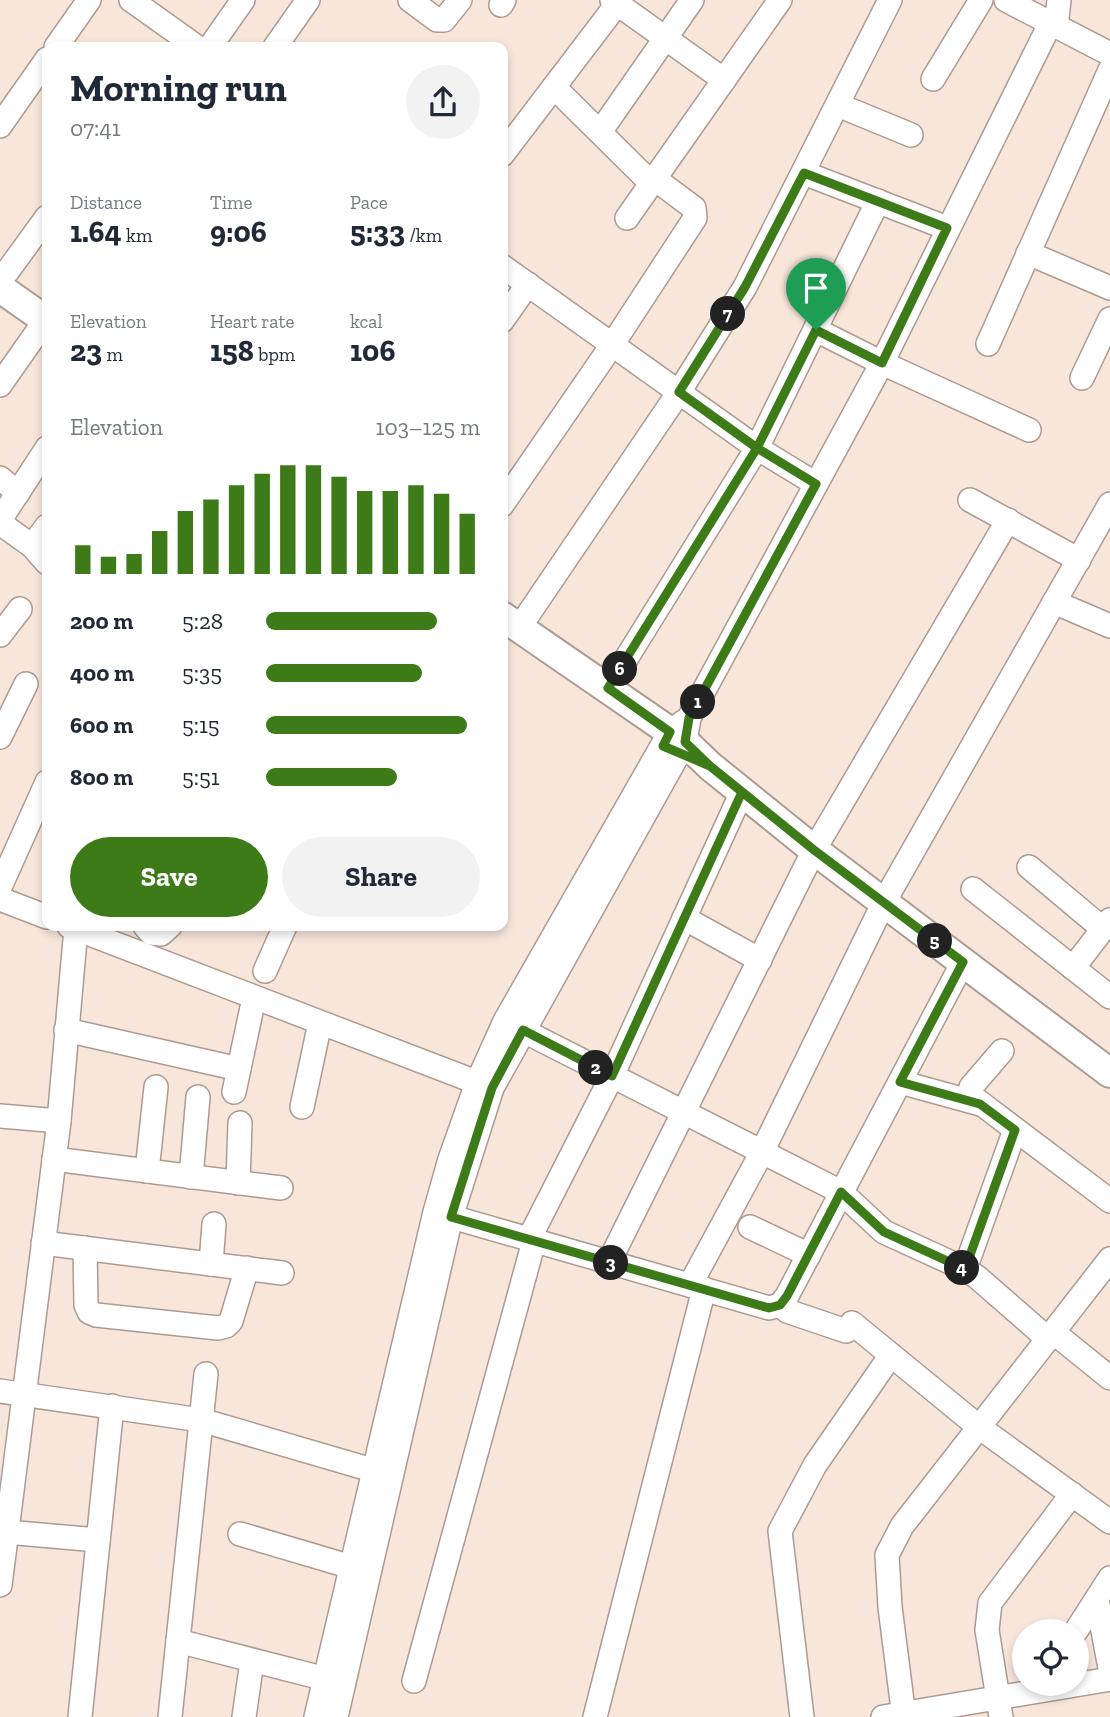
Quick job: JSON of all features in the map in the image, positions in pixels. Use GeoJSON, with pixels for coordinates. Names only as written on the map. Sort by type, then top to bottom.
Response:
{"type":"FeatureCollection","features":[{"type":"Feature","properties":{"kind":"main road"},"geometry":{"type":"LineString","coordinates":[[2,276],[42,311]]}},
{"type":"Feature","properties":{"kind":"main road"},"geometry":{"type":"LineString","coordinates":[[508,627],[608,688],[677,738],[814,850],[1110,1073]]}},
{"type":"Feature","properties":{"kind":"main road"},"geometry":{"type":"LineString","coordinates":[[508,627],[677,738]]}},
{"type":"Feature","properties":{"kind":"street"},"geometry":{"type":"LineString","coordinates":[[60,42],[89,0]]}},
{"type":"Feature","properties":{"kind":"street"},"geometry":{"type":"LineString","coordinates":[[214,42],[243,0]]}},
{"type":"Feature","properties":{"kind":"street"},"geometry":{"type":"LineString","coordinates":[[279,42],[308,0]]}},
{"type":"Feature","properties":{"kind":"street"},"geometry":{"type":"LineString","coordinates":[[410,0],[437,20],[443,20],[460,0]]}},
{"type":"Feature","properties":{"kind":"street"},"geometry":{"type":"LineString","coordinates":[[600,132],[692,0]]}},
{"type":"Feature","properties":{"kind":"street"},"geometry":{"type":"LineString","coordinates":[[627,218],[780,0]]}},
{"type":"Feature","properties":{"kind":"street"},"geometry":{"type":"LineString","coordinates":[[508,627],[679,392],[745,287],[890,0]]}},
{"type":"Feature","properties":{"kind":"street"},"geometry":{"type":"LineString","coordinates":[[933,79],[981,0]]}},
{"type":"Feature","properties":{"kind":"street"},"geometry":{"type":"LineString","coordinates":[[1006,0],[1110,54]]}},
{"type":"Feature","properties":{"kind":"street"},"geometry":{"type":"LineString","coordinates":[[335,1717],[360,1570],[443,1215],[450,1160],[514,1025],[677,738],[882,363],[947,228],[1052,26],[1059,0]]}},
{"type":"Feature","properties":{"kind":"street"},"geometry":{"type":"LineString","coordinates":[[134,1],[181,42]]}},
{"type":"Feature","properties":{"kind":"street"},"geometry":{"type":"LineString","coordinates":[[508,147],[615,2],[724,80]]}},
{"type":"Feature","properties":{"kind":"street"},"geometry":{"type":"LineString","coordinates":[[0,126],[42,66]]}},
{"type":"Feature","properties":{"kind":"street"},"geometry":{"type":"LineString","coordinates":[[988,344],[1110,70]]}},
{"type":"Feature","properties":{"kind":"street"},"geometry":{"type":"LineString","coordinates":[[508,496],[612,345],[696,213],[694,208],[654,181],[554,87]]}},
{"type":"Feature","properties":{"kind":"street"},"geometry":{"type":"LineString","coordinates":[[838,106],[911,135]]}},
{"type":"Feature","properties":{"kind":"street"},"geometry":{"type":"LineString","coordinates":[[804,173],[947,228]]}},
{"type":"Feature","properties":{"kind":"street"},"geometry":{"type":"LineString","coordinates":[[608,688],[757,448],[878,201]]}},
{"type":"Feature","properties":{"kind":"street"},"geometry":{"type":"LineString","coordinates":[[2,276],[42,224]]}},
{"type":"Feature","properties":{"kind":"street"},"geometry":{"type":"LineString","coordinates":[[1028,253],[1110,288]]}},
{"type":"Feature","properties":{"kind":"street"},"geometry":{"type":"LineString","coordinates":[[508,270],[757,448],[816,484]]}},
{"type":"Feature","properties":{"kind":"street"},"geometry":{"type":"LineString","coordinates":[[508,312],[527,284]]}},
{"type":"Feature","properties":{"kind":"street"},"geometry":{"type":"LineString","coordinates":[[1082,378],[1110,318]]}},
{"type":"Feature","properties":{"kind":"street"},"geometry":{"type":"LineString","coordinates":[[0,385],[42,322]]}},
{"type":"Feature","properties":{"kind":"street"},"geometry":{"type":"LineString","coordinates":[[816,330],[1029,430]]}},
{"type":"Feature","properties":{"kind":"street"},"geometry":{"type":"LineString","coordinates":[[42,453],[9,485],[0,521],[32,545],[42,557]]}},
{"type":"Feature","properties":{"kind":"street"},"geometry":{"type":"LineString","coordinates":[[970,499],[1079,560]]}},
{"type":"Feature","properties":{"kind":"street"},"geometry":{"type":"LineString","coordinates":[[595,1717],[697,1287],[884,902],[1054,602],[1107,517]]}},
{"type":"Feature","properties":{"kind":"street"},"geometry":{"type":"LineString","coordinates":[[609,1262],[814,850],[1007,520]]}},
{"type":"Feature","properties":{"kind":"street"},"geometry":{"type":"LineString","coordinates":[[32,545],[42,532]]}},
{"type":"Feature","properties":{"kind":"street"},"geometry":{"type":"LineString","coordinates":[[1054,602],[1110,626]]}},
{"type":"Feature","properties":{"kind":"street"},"geometry":{"type":"LineString","coordinates":[[0,635],[20,609]]}},
{"type":"Feature","properties":{"kind":"street"},"geometry":{"type":"LineString","coordinates":[[0,737],[26,684]]}},
{"type":"Feature","properties":{"kind":"street"},"geometry":{"type":"LineString","coordinates":[[414,1681],[532,1240],[612,1076],[742,792]]}},
{"type":"Feature","properties":{"kind":"street"},"geometry":{"type":"LineString","coordinates":[[0,887],[42,793]]}},
{"type":"Feature","properties":{"kind":"street"},"geometry":{"type":"LineString","coordinates":[[1029,867],[1107,924],[1073,968]]}},
{"type":"Feature","properties":{"kind":"street"},"geometry":{"type":"LineString","coordinates":[[973,889],[1110,997]]}},
{"type":"Feature","properties":{"kind":"street"},"geometry":{"type":"LineString","coordinates":[[0,899],[42,915]]}},
{"type":"Feature","properties":{"kind":"street"},"geometry":{"type":"LineString","coordinates":[[684,918],[760,961]]}},
{"type":"Feature","properties":{"kind":"street"},"geometry":{"type":"LineString","coordinates":[[0,1585],[59,1121],[66,1030],[82,931]]}},
{"type":"Feature","properties":{"kind":"street"},"geometry":{"type":"LineString","coordinates":[[89,931],[254,998],[485,1086]]}},
{"type":"Feature","properties":{"kind":"street"},"geometry":{"type":"LineString","coordinates":[[150,957],[158,931]]}},
{"type":"Feature","properties":{"kind":"street"},"geometry":{"type":"LineString","coordinates":[[265,971],[283,931]]}},
{"type":"Feature","properties":{"kind":"street"},"geometry":{"type":"LineString","coordinates":[[443,1215],[769,1308],[780,1305],[963,962]]}},
{"type":"Feature","properties":{"kind":"street"},"geometry":{"type":"LineString","coordinates":[[234,1092],[254,998]]}},
{"type":"Feature","properties":{"kind":"street"},"geometry":{"type":"LineString","coordinates":[[302,1107],[320,1023]]}},
{"type":"Feature","properties":{"kind":"street"},"geometry":{"type":"LineString","coordinates":[[514,1025],[841,1192],[884,1232],[965,1269],[1110,1378]]}},
{"type":"Feature","properties":{"kind":"street"},"geometry":{"type":"LineString","coordinates":[[66,1030],[239,1069]]}},
{"type":"Feature","properties":{"kind":"street"},"geometry":{"type":"LineString","coordinates":[[1002,1051],[969,1091],[970,1095],[1110,1201]]}},
{"type":"Feature","properties":{"kind":"street"},"geometry":{"type":"LineString","coordinates":[[900,1082],[980,1104]]}},
{"type":"Feature","properties":{"kind":"street"},"geometry":{"type":"LineString","coordinates":[[147,1171],[156,1087]]}},
{"type":"Feature","properties":{"kind":"street"},"geometry":{"type":"LineString","coordinates":[[191,1177],[198,1097]]}},
{"type":"Feature","properties":{"kind":"street"},"geometry":{"type":"LineString","coordinates":[[0,1116],[59,1121]]}},
{"type":"Feature","properties":{"kind":"street"},"geometry":{"type":"LineString","coordinates":[[238,1183],[240,1123]]}},
{"type":"Feature","properties":{"kind":"street"},"geometry":{"type":"LineString","coordinates":[[965,1269],[1015,1130]]}},
{"type":"Feature","properties":{"kind":"street"},"geometry":{"type":"LineString","coordinates":[[54,1159],[281,1188]]}},
{"type":"Feature","properties":{"kind":"street"},"geometry":{"type":"LineString","coordinates":[[211,1264],[214,1224]]}},
{"type":"Feature","properties":{"kind":"street"},"geometry":{"type":"LineString","coordinates":[[750,1227],[809,1255]]}},
{"type":"Feature","properties":{"kind":"street"},"geometry":{"type":"LineString","coordinates":[[43,1242],[282,1273]]}},
{"type":"Feature","properties":{"kind":"street"},"geometry":{"type":"LineString","coordinates":[[85,1248],[86,1305],[89,1312],[96,1315],[218,1328],[226,1326],[231,1321],[247,1268]]}},
{"type":"Feature","properties":{"kind":"street"},"geometry":{"type":"LineString","coordinates":[[1110,1259],[902,1526],[887,1555],[897,1716],[1000,1707],[1110,1679]]}},
{"type":"Feature","properties":{"kind":"street"},"geometry":{"type":"LineString","coordinates":[[780,1305],[787,1311],[849,1327],[891,1355],[979,1427],[1110,1522]]}},
{"type":"Feature","properties":{"kind":"street"},"geometry":{"type":"LineString","coordinates":[[802,1717],[780,1531],[815,1465],[891,1355]]}},
{"type":"Feature","properties":{"kind":"street"},"geometry":{"type":"LineString","coordinates":[[170,1717],[206,1374]]}},
{"type":"Feature","properties":{"kind":"street"},"geometry":{"type":"LineString","coordinates":[[0,1391],[201,1420],[383,1473]]}},
{"type":"Feature","properties":{"kind":"street"},"geometry":{"type":"LineString","coordinates":[[80,1717],[112,1406]]}},
{"type":"Feature","properties":{"kind":"street"},"geometry":{"type":"LineString","coordinates":[[1000,1707],[987,1630],[990,1603],[1072,1494]]}},
{"type":"Feature","properties":{"kind":"street"},"geometry":{"type":"LineString","coordinates":[[6,1532],[98,1540]]}},
{"type":"Feature","properties":{"kind":"street"},"geometry":{"type":"LineString","coordinates":[[240,1534],[360,1570]]}},
{"type":"Feature","properties":{"kind":"street"},"geometry":{"type":"LineString","coordinates":[[316,1717],[360,1570]]}},
{"type":"Feature","properties":{"kind":"street"},"geometry":{"type":"LineString","coordinates":[[1084,1619],[1110,1577]]}},
{"type":"Feature","properties":{"kind":"street"},"geometry":{"type":"LineString","coordinates":[[1097,1599],[1110,1668]]}},
{"type":"Feature","properties":{"kind":"street"},"geometry":{"type":"LineString","coordinates":[[178,1641],[326,1679]]}},
{"type":"Feature","properties":{"kind":"street"},"geometry":{"type":"LineString","coordinates":[[244,1717],[252,1661]]}},
{"type":"Feature","properties":{"kind":"route"},"geometry":{"type":"LineString","coordinates":[[816,330],[757,448],[816,484],[689,718],[685,742],[742,792],[612,1076],[523,1030],[492,1088],[451,1217],[769,1308],[780,1305],[787,1296],[841,1192],[884,1232],[965,1269],[1015,1130],[980,1104],[900,1082],[963,962],[814,850],[742,792],[710,766],[678,755],[663,746],[670,732],[608,688],[757,448],[679,392],[745,287],[804,173],[947,228],[882,363],[816,330]]}}]}
